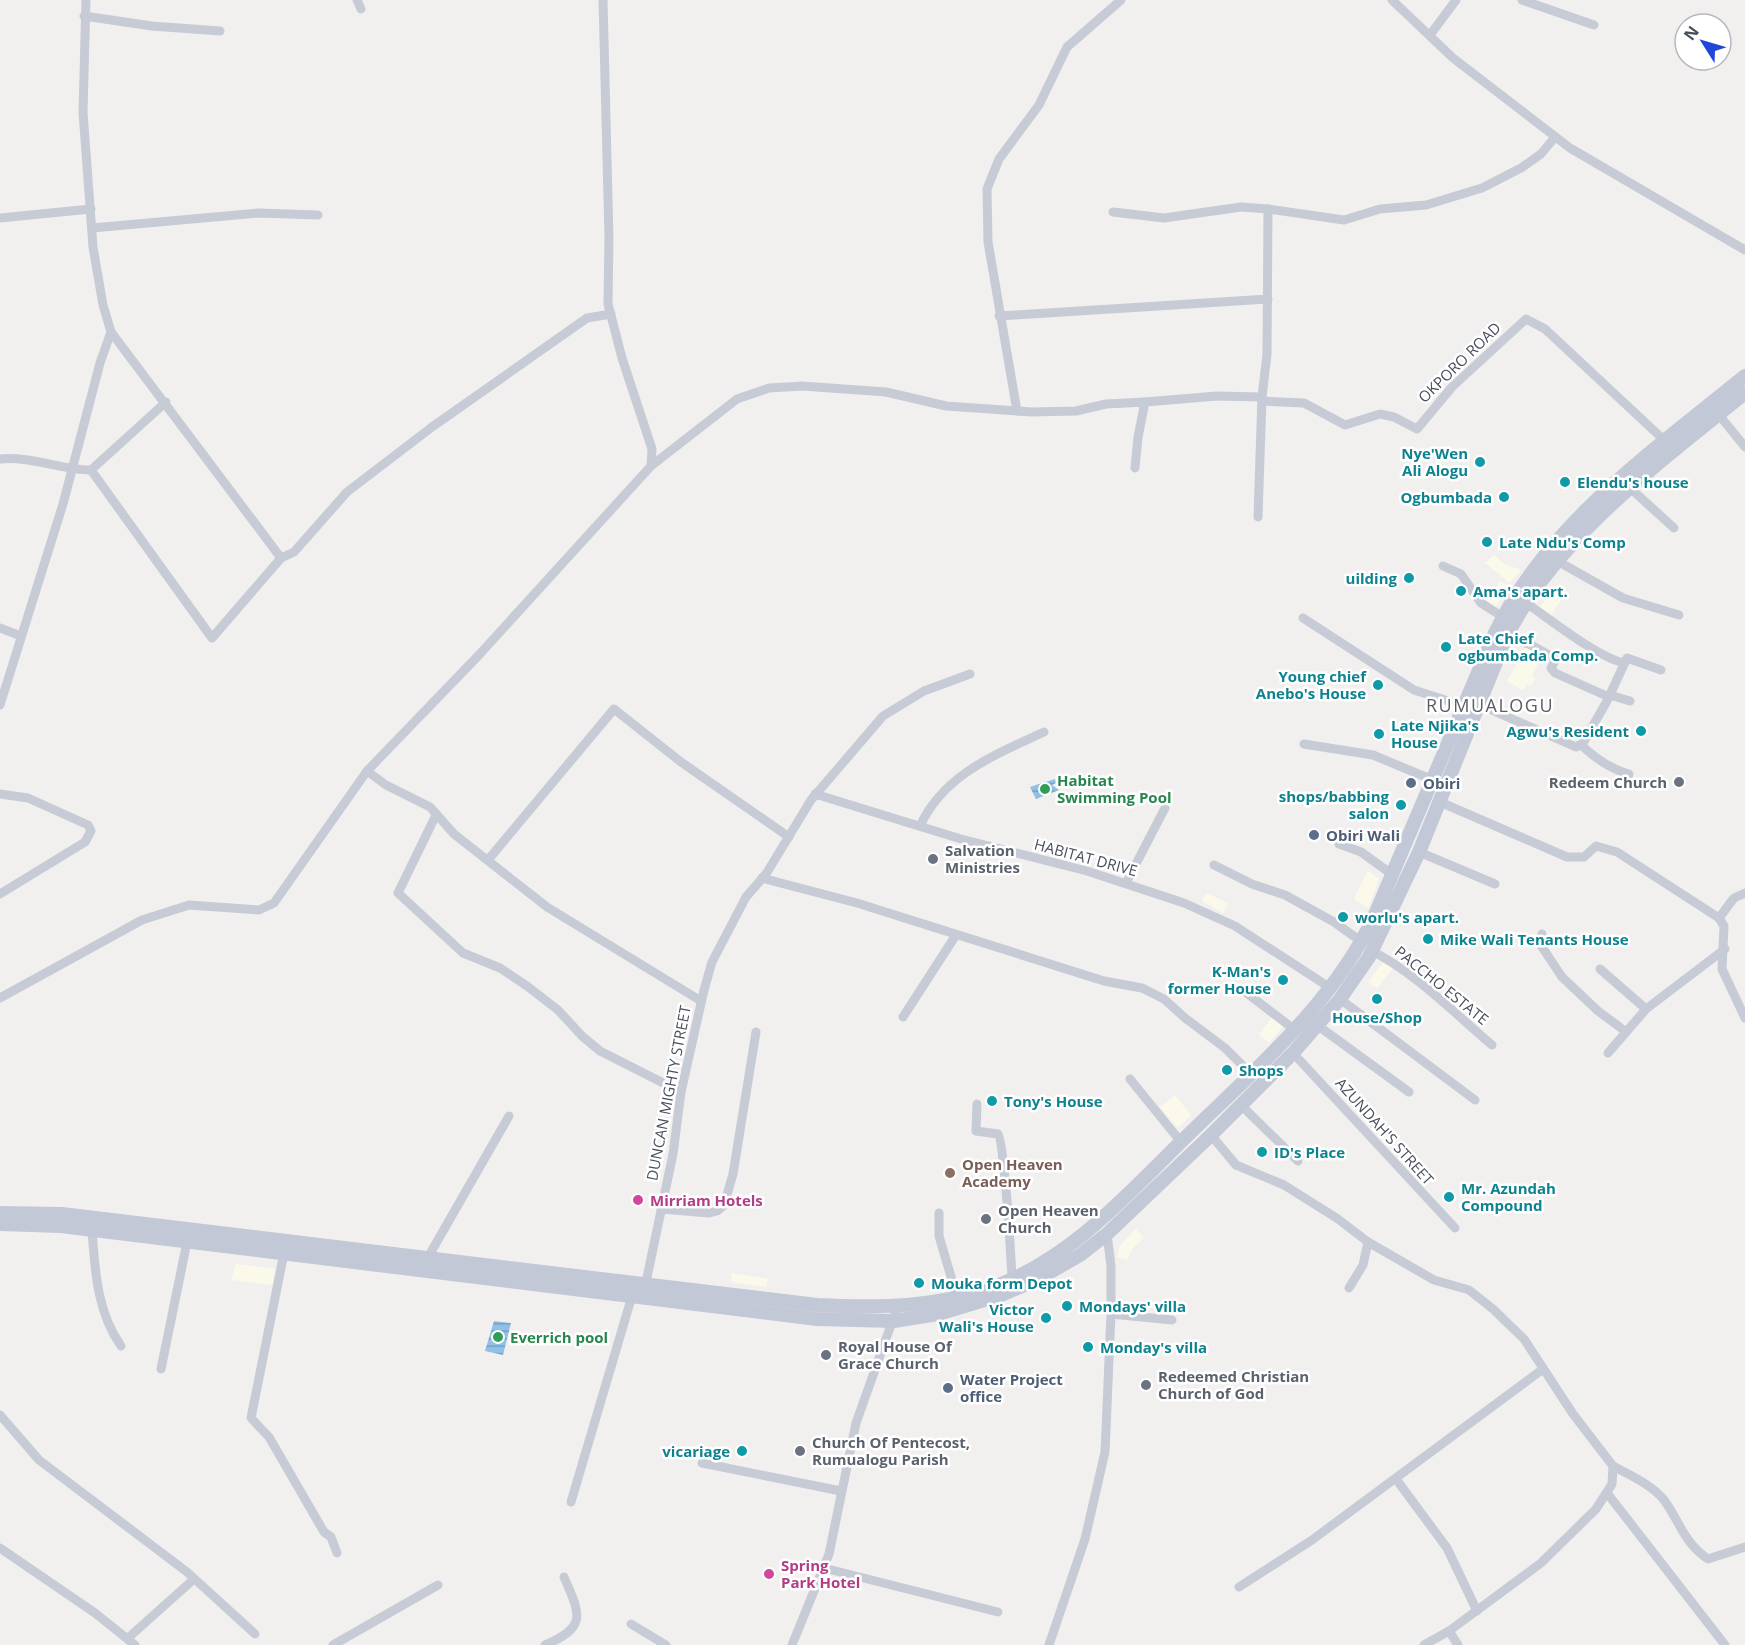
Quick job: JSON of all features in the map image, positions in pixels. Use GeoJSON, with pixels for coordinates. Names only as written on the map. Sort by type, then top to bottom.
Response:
{"type":"FeatureCollection","features":[{"type":"Feature","properties":{"kind":"main road"},"geometry":{"type":"LineString","coordinates":[[1367,946],[1393,875],[1503,617],[1538,565],[1592,505],[1665,441],[1745,376]]}},
{"type":"Feature","properties":{"kind":"main road"},"geometry":{"type":"LineString","coordinates":[[0,1224],[19,1223],[92,1230],[817,1319],[938,1314],[1001,1295],[1072,1260],[1107,1234],[1211,1135],[1293,1053],[1317,1025],[1367,946],[1419,852],[1507,636],[1526,603],[1602,515],[1630,488],[1745,393]]}},
{"type":"Feature","properties":{"kind":"main road"},"geometry":{"type":"LineString","coordinates":[[0,1213],[62,1214],[427,1259],[646,1282],[895,1314],[998,1285],[1073,1244],[1107,1215],[1252,1075],[1295,1030],[1336,994]]}},
{"type":"Feature","properties":{"kind":"street"},"geometry":{"type":"LineString","coordinates":[[86,0],[83,112],[92,209],[93,247],[103,305],[111,332],[166,402],[280,558]]}},
{"type":"Feature","properties":{"kind":"street"},"geometry":{"type":"LineString","coordinates":[[603,0],[609,238],[608,304],[622,358],[652,449],[651,466]]}},
{"type":"Feature","properties":{"kind":"street"},"geometry":{"type":"LineString","coordinates":[[1017,411],[988,242],[987,189],[999,159],[1039,105],[1067,47],[1120,0]]}},
{"type":"Feature","properties":{"kind":"street"},"geometry":{"type":"LineString","coordinates":[[1392,0],[1512,106],[1555,137],[1745,250]]}},
{"type":"Feature","properties":{"kind":"street"},"geometry":{"type":"LineString","coordinates":[[1430,35],[1456,0]]}},
{"type":"Feature","properties":{"kind":"street"},"geometry":{"type":"LineString","coordinates":[[1522,0],[1594,25]]}},
{"type":"Feature","properties":{"kind":"street"},"geometry":{"type":"LineString","coordinates":[[84,16],[152,26],[220,31]]}},
{"type":"Feature","properties":{"kind":"street"},"geometry":{"type":"LineString","coordinates":[[1113,212],[1164,218],[1241,207],[1344,220],[1380,209],[1426,205],[1482,188],[1521,168],[1541,154],[1555,137]]}},
{"type":"Feature","properties":{"kind":"street"},"geometry":{"type":"LineString","coordinates":[[0,218],[92,209]]}},
{"type":"Feature","properties":{"kind":"street"},"geometry":{"type":"LineString","coordinates":[[1258,517],[1262,399],[1267,354],[1268,209]]}},
{"type":"Feature","properties":{"kind":"street"},"geometry":{"type":"LineString","coordinates":[[92,228],[258,213],[318,215]]}},
{"type":"Feature","properties":{"kind":"street"},"geometry":{"type":"LineString","coordinates":[[999,316],[1268,299]]}},
{"type":"Feature","properties":{"kind":"street"},"geometry":{"type":"LineString","coordinates":[[91,470],[212,638],[280,558],[294,552],[347,492],[432,427],[587,318],[611,314]]}},
{"type":"Feature","properties":{"kind":"street","name":"OKPORO ROAD"},"geometry":{"type":"LineString","coordinates":[[1262,399],[1304,403],[1345,425],[1380,414],[1394,417],[1417,429],[1452,387],[1526,319],[1545,329],[1665,441]]}},
{"type":"Feature","properties":{"kind":"street"},"geometry":{"type":"LineString","coordinates":[[0,705],[73,470],[100,363],[111,332]]}},
{"type":"Feature","properties":{"kind":"street"},"geometry":{"type":"LineString","coordinates":[[0,998],[142,920],[189,905],[259,910],[273,903],[367,771],[478,656],[651,466],[737,399],[769,388],[802,386],[886,392],[946,406],[1017,411],[1076,411],[1106,404],[1217,396],[1262,399]]}},
{"type":"Feature","properties":{"kind":"street"},"geometry":{"type":"LineString","coordinates":[[0,459],[31,460],[73,470],[91,470],[166,402]]}},
{"type":"Feature","properties":{"kind":"street"},"geometry":{"type":"LineString","coordinates":[[1135,468],[1145,402]]}},
{"type":"Feature","properties":{"kind":"street"},"geometry":{"type":"LineString","coordinates":[[1719,415],[1745,447]]}},
{"type":"Feature","properties":{"kind":"street"},"geometry":{"type":"LineString","coordinates":[[1630,488],[1674,528]]}},
{"type":"Feature","properties":{"kind":"street"},"geometry":{"type":"LineString","coordinates":[[1538,565],[1555,568],[1643,605],[1678,615]]}},
{"type":"Feature","properties":{"kind":"street"},"geometry":{"type":"LineString","coordinates":[[1443,566],[1461,574],[1481,603],[1503,617]]}},
{"type":"Feature","properties":{"kind":"street"},"geometry":{"type":"LineString","coordinates":[[1526,603],[1612,660],[1624,663]]}},
{"type":"Feature","properties":{"kind":"street"},"geometry":{"type":"LineString","coordinates":[[1303,618],[1414,690],[1464,706]]}},
{"type":"Feature","properties":{"kind":"street"},"geometry":{"type":"LineString","coordinates":[[0,628],[21,636]]}},
{"type":"Feature","properties":{"kind":"street"},"geometry":{"type":"LineString","coordinates":[[1507,636],[1556,659],[1551,668],[1555,673],[1609,696],[1630,701]]}},
{"type":"Feature","properties":{"kind":"street"},"geometry":{"type":"LineString","coordinates":[[1478,704],[1562,743],[1576,747],[1581,745],[1609,696],[1627,658],[1661,670]]}},
{"type":"Feature","properties":{"kind":"street","name":"DUNCAN MIGHTY STREET"},"geometry":{"type":"LineString","coordinates":[[646,1282],[673,1154],[681,1092],[701,1001],[712,962],[722,942],[746,897],[762,878],[815,795],[883,716],[924,691],[970,674]]}},
{"type":"Feature","properties":{"kind":"street"},"geometry":{"type":"LineString","coordinates":[[488,860],[614,709],[681,762],[789,837]]}},
{"type":"Feature","properties":{"kind":"street"},"geometry":{"type":"LineString","coordinates":[[920,826],[934,801],[954,780],[989,757],[1044,732]]}},
{"type":"Feature","properties":{"kind":"street"},"geometry":{"type":"LineString","coordinates":[[1304,744],[1373,755],[1433,780]]}},
{"type":"Feature","properties":{"kind":"street"},"geometry":{"type":"LineString","coordinates":[[1581,745],[1596,755],[1604,765],[1629,774],[1628,777]]}},
{"type":"Feature","properties":{"kind":"street"},"geometry":{"type":"LineString","coordinates":[[367,771],[386,785],[430,807],[454,834],[547,907],[701,1001]]}},
{"type":"Feature","properties":{"kind":"street"},"geometry":{"type":"LineString","coordinates":[[0,794],[28,798],[88,825],[91,831],[85,842],[0,894]]}},
{"type":"Feature","properties":{"kind":"street","name":"HABITAT DRIVE"},"geometry":{"type":"LineString","coordinates":[[815,795],[1126,883],[1184,903],[1235,926],[1336,994],[1475,1100]]}},
{"type":"Feature","properties":{"kind":"street"},"geometry":{"type":"LineString","coordinates":[[1440,802],[1567,857],[1584,857],[1596,846],[1617,852],[1719,918],[1724,926],[1725,949],[1722,969],[1745,1018]]}},
{"type":"Feature","properties":{"kind":"street"},"geometry":{"type":"LineString","coordinates":[[1126,883],[1165,808]]}},
{"type":"Feature","properties":{"kind":"street"},"geometry":{"type":"LineString","coordinates":[[436,815],[398,893],[464,953],[500,968],[527,986],[558,1010],[582,1036],[600,1051],[681,1092]]}},
{"type":"Feature","properties":{"kind":"street"},"geometry":{"type":"LineString","coordinates":[[1339,844],[1361,852],[1393,875]]}},
{"type":"Feature","properties":{"kind":"street"},"geometry":{"type":"LineString","coordinates":[[1419,852],[1495,884]]}},
{"type":"Feature","properties":{"kind":"street","name":"PACCHO ESTATE"},"geometry":{"type":"LineString","coordinates":[[1214,865],[1247,882],[1293,899],[1334,922],[1414,978],[1492,1045]]}},
{"type":"Feature","properties":{"kind":"street"},"geometry":{"type":"LineString","coordinates":[[762,878],[844,899],[1104,981],[1142,988],[1164,999],[1225,1048],[1252,1075]]}},
{"type":"Feature","properties":{"kind":"street"},"geometry":{"type":"LineString","coordinates":[[1719,918],[1734,898],[1745,893]]}},
{"type":"Feature","properties":{"kind":"street"},"geometry":{"type":"LineString","coordinates":[[1542,934],[1540,944],[1556,971],[1598,1011],[1625,1031]]}},
{"type":"Feature","properties":{"kind":"street"},"geometry":{"type":"LineString","coordinates":[[903,1017],[956,935]]}},
{"type":"Feature","properties":{"kind":"street"},"geometry":{"type":"LineString","coordinates":[[1608,1053],[1646,1009],[1725,949]]}},
{"type":"Feature","properties":{"kind":"street"},"geometry":{"type":"LineString","coordinates":[[1600,969],[1646,1009]]}},
{"type":"Feature","properties":{"kind":"street"},"geometry":{"type":"LineString","coordinates":[[1244,991],[1295,1030]]}},
{"type":"Feature","properties":{"kind":"street"},"geometry":{"type":"LineString","coordinates":[[1317,1025],[1409,1092]]}},
{"type":"Feature","properties":{"kind":"street"},"geometry":{"type":"LineString","coordinates":[[662,1209],[709,1213],[717,1211],[724,1205],[733,1174],[756,1032]]}},
{"type":"Feature","properties":{"kind":"street","name":"AZUNDAH'S STREET"},"geometry":{"type":"LineString","coordinates":[[1293,1053],[1455,1228]]}},
{"type":"Feature","properties":{"kind":"street"},"geometry":{"type":"LineString","coordinates":[[1130,1079],[1181,1142]]}},
{"type":"Feature","properties":{"kind":"street"},"geometry":{"type":"LineString","coordinates":[[977,1104],[976,1131],[998,1134],[1002,1140],[1001,1164],[1008,1210],[1012,1277]]}},
{"type":"Feature","properties":{"kind":"street"},"geometry":{"type":"LineString","coordinates":[[1241,1105],[1298,1161]]}},
{"type":"Feature","properties":{"kind":"street"},"geometry":{"type":"LineString","coordinates":[[427,1259],[509,1116]]}},
{"type":"Feature","properties":{"kind":"street"},"geometry":{"type":"LineString","coordinates":[[1211,1135],[1236,1165],[1284,1185],[1338,1219],[1368,1242],[1434,1280],[1469,1290],[1524,1339],[1573,1414],[1613,1466],[1663,1498],[1693,1549],[1708,1559],[1745,1548]]}},
{"type":"Feature","properties":{"kind":"street"},"geometry":{"type":"LineString","coordinates":[[939,1213],[939,1236],[957,1298]]}},
{"type":"Feature","properties":{"kind":"street"},"geometry":{"type":"LineString","coordinates":[[92,1230],[95,1273],[102,1309],[108,1328],[121,1346]]}},
{"type":"Feature","properties":{"kind":"street"},"geometry":{"type":"LineString","coordinates":[[1049,1645],[1085,1539],[1105,1452],[1111,1314],[1111,1266],[1107,1234]]}},
{"type":"Feature","properties":{"kind":"street"},"geometry":{"type":"LineString","coordinates":[[161,1369],[187,1242]]}},
{"type":"Feature","properties":{"kind":"street"},"geometry":{"type":"LineString","coordinates":[[1349,1288],[1363,1265],[1368,1242]]}},
{"type":"Feature","properties":{"kind":"street"},"geometry":{"type":"LineString","coordinates":[[284,1253],[251,1418],[270,1437],[338,1553]]}},
{"type":"Feature","properties":{"kind":"street"},"geometry":{"type":"LineString","coordinates":[[571,1502],[632,1296]]}},
{"type":"Feature","properties":{"kind":"street"},"geometry":{"type":"LineString","coordinates":[[792,1645],[824,1568],[856,1423],[895,1314]]}},
{"type":"Feature","properties":{"kind":"street"},"geometry":{"type":"LineString","coordinates":[[1111,1314],[1172,1320]]}},
{"type":"Feature","properties":{"kind":"street"},"geometry":{"type":"LineString","coordinates":[[1239,1587],[1312,1540],[1543,1369]]}},
{"type":"Feature","properties":{"kind":"street"},"geometry":{"type":"LineString","coordinates":[[0,1415],[45,1465],[114,1515],[194,1579],[255,1634]]}},
{"type":"Feature","properties":{"kind":"street"},"geometry":{"type":"LineString","coordinates":[[702,1463],[841,1491]]}},
{"type":"Feature","properties":{"kind":"street"},"geometry":{"type":"LineString","coordinates":[[1424,1645],[1449,1631],[1541,1563],[1596,1509],[1612,1484],[1613,1466]]}},
{"type":"Feature","properties":{"kind":"street"},"geometry":{"type":"LineString","coordinates":[[1396,1479],[1447,1548],[1477,1611]]}},
{"type":"Feature","properties":{"kind":"street"},"geometry":{"type":"LineString","coordinates":[[1606,1493],[1725,1645]]}},
{"type":"Feature","properties":{"kind":"street"},"geometry":{"type":"LineString","coordinates":[[0,1548],[131,1642],[194,1579]]}},
{"type":"Feature","properties":{"kind":"street"},"geometry":{"type":"LineString","coordinates":[[824,1568],[998,1612]]}},
{"type":"Feature","properties":{"kind":"street"},"geometry":{"type":"LineString","coordinates":[[545,1645],[564,1637],[574,1628],[578,1617],[564,1577]]}},
{"type":"Feature","properties":{"kind":"street"},"geometry":{"type":"LineString","coordinates":[[333,1645],[438,1585]]}},
{"type":"Feature","properties":{"kind":"street"},"geometry":{"type":"LineString","coordinates":[[631,1624],[666,1645]]}},
{"type":"Feature","properties":{"kind":"street"},"geometry":{"type":"LineString","coordinates":[[1449,1631],[1458,1645]]}},
{"type":"Feature","properties":{"kind":"shaded area"},"geometry":{"type":"Polygon","coordinates":[[[1494,555],[1504,564],[1521,570],[1510,583],[1485,563],[1494,555]]]}},
{"type":"Feature","properties":{"kind":"shaded area"},"geometry":{"type":"Polygon","coordinates":[[[1500,581],[1509,586],[1495,608],[1485,604],[1500,581]]]}},
{"type":"Feature","properties":{"kind":"shaded area"},"geometry":{"type":"Polygon","coordinates":[[[1554,588],[1564,595],[1551,615],[1540,607],[1554,588]]]}},
{"type":"Feature","properties":{"kind":"shaded area"},"geometry":{"type":"Polygon","coordinates":[[[1527,646],[1543,655],[1532,676],[1535,678],[1531,686],[1527,684],[1523,690],[1507,681],[1527,646]]]}},
{"type":"Feature","properties":{"kind":"shaded area"},"geometry":{"type":"Polygon","coordinates":[[[1368,871],[1379,879],[1368,908],[1354,899],[1368,871]]]}},
{"type":"Feature","properties":{"kind":"shaded area"},"geometry":{"type":"Polygon","coordinates":[[[1206,893],[1228,903],[1223,913],[1202,901],[1206,893]]]}},
{"type":"Feature","properties":{"kind":"shaded area"},"geometry":{"type":"Polygon","coordinates":[[[1385,960],[1393,968],[1377,988],[1368,982],[1385,960]]]}},
{"type":"Feature","properties":{"kind":"shaded area"},"geometry":{"type":"Polygon","coordinates":[[[1273,1016],[1284,1025],[1269,1043],[1259,1034],[1273,1016]]]}},
{"type":"Feature","properties":{"kind":"shaded area"},"geometry":{"type":"Polygon","coordinates":[[[1175,1095],[1191,1115],[1178,1128],[1160,1107],[1175,1095]]]}},
{"type":"Feature","properties":{"kind":"shaded area"},"geometry":{"type":"Polygon","coordinates":[[[1136,1228],[1144,1238],[1131,1250],[1127,1260],[1117,1257],[1120,1246],[1136,1228]]]}},
{"type":"Feature","properties":{"kind":"shaded area"},"geometry":{"type":"Polygon","coordinates":[[[236,1264],[275,1269],[272,1285],[231,1280],[236,1264]]]}},
{"type":"Feature","properties":{"kind":"shaded area"},"geometry":{"type":"Polygon","coordinates":[[[732,1273],[768,1279],[766,1287],[731,1282],[732,1273]]]}},
{"type":"Feature","properties":{"kind":"water","name":"Habitat Swimming Pool"},"geometry":{"type":"Polygon","coordinates":[[[1055,779],[1056,783],[1052,785],[1059,790],[1036,799],[1030,787],[1055,779]]]}},
{"type":"Feature","properties":{"kind":"water","name":"Everrich pool"},"geometry":{"type":"Polygon","coordinates":[[[494,1321],[511,1323],[503,1355],[485,1351],[494,1321]]]}},
{"type":"Feature","properties":{"kind":"place","name":"Nye'Wen Ali Alogu"},"geometry":{"type":"Point","coordinates":[1480,462]}},
{"type":"Feature","properties":{"kind":"place","name":"Elendu's house"},"geometry":{"type":"Point","coordinates":[1565,482]}},
{"type":"Feature","properties":{"kind":"place","name":"Ogbumbada"},"geometry":{"type":"Point","coordinates":[1504,497]}},
{"type":"Feature","properties":{"kind":"place","name":"Late Ndu's Comp"},"geometry":{"type":"Point","coordinates":[1487,542]}},
{"type":"Feature","properties":{"kind":"place","name":"uilding"},"geometry":{"type":"Point","coordinates":[1409,578]}},
{"type":"Feature","properties":{"kind":"place","name":"Ama's apart."},"geometry":{"type":"Point","coordinates":[1461,591]}},
{"type":"Feature","properties":{"kind":"place","name":"Late Chief ogbumbada Comp."},"geometry":{"type":"Point","coordinates":[1446,647]}},
{"type":"Feature","properties":{"kind":"place","name":"Young chief Anebo's House"},"geometry":{"type":"Point","coordinates":[1378,685]}},
{"type":"Feature","properties":{"kind":"place","name":"Agwu's Resident"},"geometry":{"type":"Point","coordinates":[1641,731]}},
{"type":"Feature","properties":{"kind":"place","name":"Late Njika's House"},"geometry":{"type":"Point","coordinates":[1379,734]}},
{"type":"Feature","properties":{"kind":"place","name":"Redeem Church"},"geometry":{"type":"Point","coordinates":[1679,782]}},
{"type":"Feature","properties":{"kind":"place","name":"Obiri"},"geometry":{"type":"Point","coordinates":[1411,783]}},
{"type":"Feature","properties":{"kind":"place","name":"Habitat Swimming Pool"},"geometry":{"type":"Point","coordinates":[1045,789]}},
{"type":"Feature","properties":{"kind":"place","name":"shops/babbing salon"},"geometry":{"type":"Point","coordinates":[1401,805]}},
{"type":"Feature","properties":{"kind":"place","name":"Obiri Wali"},"geometry":{"type":"Point","coordinates":[1314,835]}},
{"type":"Feature","properties":{"kind":"place","name":"Salvation Ministries"},"geometry":{"type":"Point","coordinates":[933,859]}},
{"type":"Feature","properties":{"kind":"place","name":"worlu's apart."},"geometry":{"type":"Point","coordinates":[1343,917]}},
{"type":"Feature","properties":{"kind":"place","name":"Mike Wali Tenants House"},"geometry":{"type":"Point","coordinates":[1428,939]}},
{"type":"Feature","properties":{"kind":"place","name":"K-Man's former House"},"geometry":{"type":"Point","coordinates":[1283,980]}},
{"type":"Feature","properties":{"kind":"place","name":"House/Shop"},"geometry":{"type":"Point","coordinates":[1377,999]}},
{"type":"Feature","properties":{"kind":"place","name":"Shops"},"geometry":{"type":"Point","coordinates":[1227,1070]}},
{"type":"Feature","properties":{"kind":"place","name":"Tony's House"},"geometry":{"type":"Point","coordinates":[992,1101]}},
{"type":"Feature","properties":{"kind":"place","name":"ID's Place"},"geometry":{"type":"Point","coordinates":[1262,1152]}},
{"type":"Feature","properties":{"kind":"place","name":"Open Heaven Academy"},"geometry":{"type":"Point","coordinates":[950,1173]}},
{"type":"Feature","properties":{"kind":"place","name":"Mr. Azundah Compound"},"geometry":{"type":"Point","coordinates":[1449,1197]}},
{"type":"Feature","properties":{"kind":"place","name":"Mirriam Hotels"},"geometry":{"type":"Point","coordinates":[638,1200]}},
{"type":"Feature","properties":{"kind":"place","name":"Open Heaven Church"},"geometry":{"type":"Point","coordinates":[986,1219]}},
{"type":"Feature","properties":{"kind":"place","name":"Mouka form Depot"},"geometry":{"type":"Point","coordinates":[919,1283]}},
{"type":"Feature","properties":{"kind":"place","name":"Mondays' villa"},"geometry":{"type":"Point","coordinates":[1067,1306]}},
{"type":"Feature","properties":{"kind":"place","name":"Victor Wali's House"},"geometry":{"type":"Point","coordinates":[1046,1318]}},
{"type":"Feature","properties":{"kind":"place","name":"Everrich pool"},"geometry":{"type":"Point","coordinates":[498,1337]}},
{"type":"Feature","properties":{"kind":"place","name":"Monday's villa"},"geometry":{"type":"Point","coordinates":[1088,1347]}},
{"type":"Feature","properties":{"kind":"place","name":"Royal House Of Grace Church"},"geometry":{"type":"Point","coordinates":[826,1355]}},
{"type":"Feature","properties":{"kind":"place","name":"Redeemed Christian Church of God"},"geometry":{"type":"Point","coordinates":[1146,1385]}},
{"type":"Feature","properties":{"kind":"place","name":"Water Project office"},"geometry":{"type":"Point","coordinates":[948,1388]}},
{"type":"Feature","properties":{"kind":"place","name":"vicariage"},"geometry":{"type":"Point","coordinates":[742,1451]}},
{"type":"Feature","properties":{"kind":"place","name":"Church Of Pentecost, Rumualogu Parish"},"geometry":{"type":"Point","coordinates":[800,1451]}},
{"type":"Feature","properties":{"kind":"place","name":"Spring Park Hotel"},"geometry":{"type":"Point","coordinates":[769,1574]}},
{"type":"Feature","properties":{"kind":"district","name":"RUMUALOGU"},"geometry":{"type":"Point","coordinates":[1490,705]}}]}
